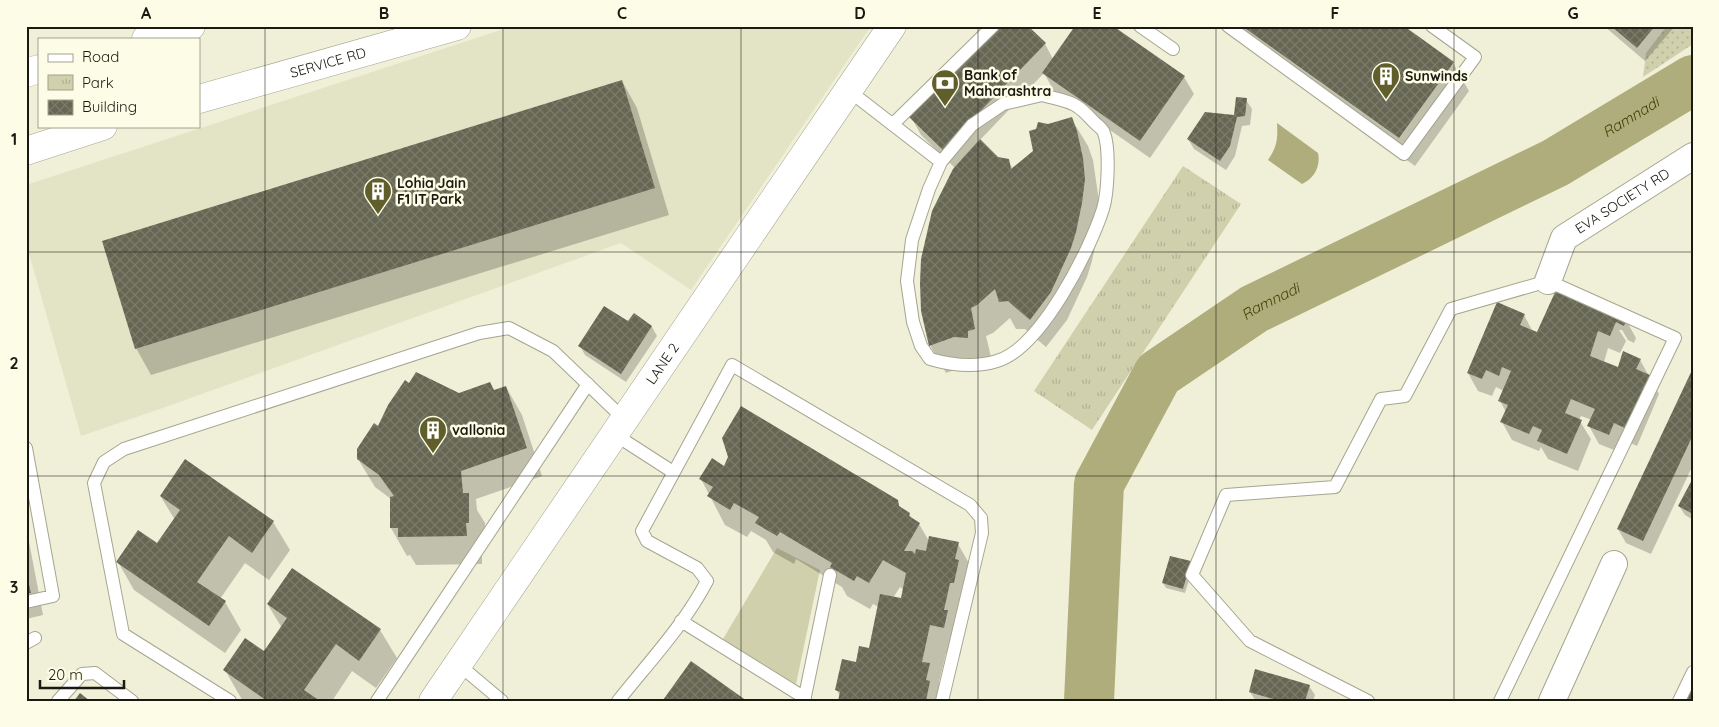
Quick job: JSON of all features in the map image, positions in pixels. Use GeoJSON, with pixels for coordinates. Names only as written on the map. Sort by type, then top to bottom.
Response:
{"type":"FeatureCollection","features":[{"type":"Feature","properties":{"kind":"main road"},"geometry":{"type":"LineString","coordinates":[[149,38],[191,26]]}},
{"type":"Feature","properties":{"kind":"main road","name":"SERVICE RD"},"geometry":{"type":"LineString","coordinates":[[200,99],[457,26]]}},
{"type":"Feature","properties":{"kind":"main road","name":"LANE 2"},"geometry":{"type":"LineString","coordinates":[[433,701],[892,26]]}},
{"type":"Feature","properties":{"kind":"main road"},"geometry":{"type":"LineString","coordinates":[[26,73],[38,69]]}},
{"type":"Feature","properties":{"kind":"main road"},"geometry":{"type":"LineString","coordinates":[[26,150],[97,128]]}},
{"type":"Feature","properties":{"kind":"street","name":"EVA SOCIETY RD"},"geometry":{"type":"LineString","coordinates":[[1548,281],[1564,238],[1693,156]]}},
{"type":"Feature","properties":{"kind":"street"},"geometry":{"type":"LineString","coordinates":[[1552,701],[1614,564]]}},
{"type":"Feature","properties":{"kind":"lane"},"geometry":{"type":"LineString","coordinates":[[893,124],[993,26]]}},
{"type":"Feature","properties":{"kind":"lane"},"geometry":{"type":"LineString","coordinates":[[1140,26],[1173,49]]}},
{"type":"Feature","properties":{"kind":"lane"},"geometry":{"type":"LineString","coordinates":[[1228,26],[1404,154],[1475,57],[1432,26]]}},
{"type":"Feature","properties":{"kind":"lane"},"geometry":{"type":"LineString","coordinates":[[848,90],[941,162]]}},
{"type":"Feature","properties":{"kind":"lane"},"geometry":{"type":"LineString","coordinates":[[1042,95],[1076,105],[1104,132],[1109,158],[1104,207],[1084,253],[1062,297],[1034,334],[1016,350],[998,361],[970,365],[947,364],[930,359],[921,346],[913,322],[907,281],[912,240],[929,189],[941,162],[972,125],[1003,104],[1042,95]]}},
{"type":"Feature","properties":{"kind":"lane"},"geometry":{"type":"LineString","coordinates":[[1368,701],[1250,641],[1192,575],[1226,495],[1335,487],[1381,399],[1405,396],[1451,310],[1548,281],[1676,338],[1500,701]]}},
{"type":"Feature","properties":{"kind":"lane"},"geometry":{"type":"LineString","coordinates":[[230,701],[123,634],[94,483],[104,462],[124,449],[479,333],[509,328],[553,351],[588,384],[619,426],[673,472]]}},
{"type":"Feature","properties":{"kind":"lane"},"geometry":{"type":"LineString","coordinates":[[618,701],[681,621],[707,581],[697,568],[647,540],[642,531],[732,365],[970,505],[981,518],[982,534],[942,701]]}},
{"type":"Feature","properties":{"kind":"lane"},"geometry":{"type":"LineString","coordinates":[[377,701],[588,384]]}},
{"type":"Feature","properties":{"kind":"lane"},"geometry":{"type":"LineString","coordinates":[[26,448],[29,476],[53,596],[26,602]]}},
{"type":"Feature","properties":{"kind":"lane"},"geometry":{"type":"LineString","coordinates":[[681,621],[804,700],[830,575]]}},
{"type":"Feature","properties":{"kind":"lane"},"geometry":{"type":"LineString","coordinates":[[458,664],[502,701]]}},
{"type":"Feature","properties":{"kind":"lane"},"geometry":{"type":"LineString","coordinates":[[1679,701],[1693,672]]}},
{"type":"Feature","properties":{"kind":"lane"},"geometry":{"type":"LineString","coordinates":[[58,701],[82,674],[95,673],[132,701]]}},
{"type":"Feature","properties":{"kind":"shaded area"},"geometry":{"type":"Polygon","coordinates":[[[513,26],[871,26],[691,290],[621,243],[81,436],[26,243],[26,185],[513,26]]]}},
{"type":"Feature","properties":{"kind":"shaded area"},"geometry":{"type":"Polygon","coordinates":[[[1277,123],[1318,153],[1319,158],[1316,172],[1302,184],[1268,160],[1276,143],[1277,123]]]}},
{"type":"Feature","properties":{"kind":"green space"},"geometry":{"type":"Polygon","coordinates":[[[1667,26],[1693,26],[1693,44],[1643,77],[1646,53],[1667,26]]]}},
{"type":"Feature","properties":{"kind":"green space"},"geometry":{"type":"Polygon","coordinates":[[[1183,166],[1241,204],[1092,430],[1034,391],[1183,166]]]}},
{"type":"Feature","properties":{"kind":"green space"},"geometry":{"type":"Polygon","coordinates":[[[777,548],[820,570],[796,684],[723,639],[777,548]]]}},
{"type":"Feature","properties":{"kind":"building"},"geometry":{"type":"Polygon","coordinates":[[[997,26],[1028,26],[1046,43],[943,150],[909,117],[997,26]]]}},
{"type":"Feature","properties":{"kind":"building"},"geometry":{"type":"Polygon","coordinates":[[[1075,26],[1113,26],[1185,76],[1140,141],[1042,73],[1075,26]]]}},
{"type":"Feature","properties":{"kind":"building","name":"Sunwinds"},"geometry":{"type":"Polygon","coordinates":[[[1242,26],[1404,26],[1454,62],[1399,138],[1242,26]]]}},
{"type":"Feature","properties":{"kind":"building"},"geometry":{"type":"Polygon","coordinates":[[[1611,26],[1655,26],[1637,48],[1611,26]]]}},
{"type":"Feature","properties":{"kind":"building","name":"Lohia Jain F1 IT Park"},"geometry":{"type":"Polygon","coordinates":[[[622,80],[655,188],[135,349],[102,241],[622,80]]]}},
{"type":"Feature","properties":{"kind":"building"},"geometry":{"type":"Polygon","coordinates":[[[1236,97],[1247,98],[1245,116],[1237,117],[1230,146],[1220,161],[1187,139],[1205,112],[1234,115],[1236,97]]]}},
{"type":"Feature","properties":{"kind":"building"},"geometry":{"type":"Polygon","coordinates":[[[1072,117],[1083,158],[1085,179],[1076,232],[1071,248],[1051,292],[1030,320],[1008,301],[999,302],[995,289],[971,308],[975,329],[968,331],[968,338],[954,337],[929,346],[921,311],[921,259],[932,211],[953,169],[980,139],[998,157],[1009,159],[1011,169],[1033,151],[1029,131],[1036,129],[1038,122],[1048,124],[1072,117]]]}},
{"type":"Feature","properties":{"kind":"building"},"geometry":{"type":"Polygon","coordinates":[[[1556,290],[1627,319],[1624,326],[1616,322],[1610,336],[1598,331],[1590,356],[1618,367],[1623,351],[1641,359],[1636,369],[1650,375],[1627,429],[1614,423],[1609,435],[1587,426],[1595,409],[1571,399],[1565,413],[1582,420],[1567,454],[1537,441],[1542,430],[1533,426],[1529,434],[1500,422],[1508,405],[1498,401],[1511,371],[1502,367],[1499,376],[1486,370],[1482,379],[1467,373],[1497,302],[1525,314],[1520,325],[1537,332],[1556,290]]]}},
{"type":"Feature","properties":{"kind":"building"},"geometry":{"type":"Polygon","coordinates":[[[604,306],[628,321],[634,313],[652,326],[621,374],[578,346],[604,306]]]}},
{"type":"Feature","properties":{"kind":"building"},"geometry":{"type":"Polygon","coordinates":[[[1693,368],[1693,435],[1643,541],[1617,529],[1693,368]]]}},
{"type":"Feature","properties":{"kind":"building","name":"vallonia"},"geometry":{"type":"Polygon","coordinates":[[[416,372],[459,393],[490,382],[494,390],[506,386],[527,448],[461,471],[463,493],[469,493],[469,523],[466,523],[467,536],[398,537],[398,528],[390,528],[390,497],[394,496],[379,475],[357,459],[357,449],[374,423],[378,426],[388,405],[405,380],[409,383],[416,372]]]}},
{"type":"Feature","properties":{"kind":"building"},"geometry":{"type":"Polygon","coordinates":[[[741,406],[898,500],[899,506],[920,523],[904,551],[912,551],[915,554],[916,549],[926,551],[929,536],[959,542],[955,559],[959,560],[954,583],[950,583],[944,610],[948,610],[944,628],[930,625],[922,662],[930,663],[926,680],[930,681],[926,701],[838,701],[840,692],[835,690],[842,659],[856,662],[859,646],[869,648],[880,594],[901,598],[906,573],[883,560],[869,583],[857,576],[854,581],[830,567],[832,563],[780,532],[777,536],[755,523],[759,517],[734,503],[730,510],[707,496],[713,487],[699,479],[712,458],[724,466],[728,457],[722,438],[741,406]]]}},
{"type":"Feature","properties":{"kind":"building"},"geometry":{"type":"Polygon","coordinates":[[[185,459],[274,521],[252,553],[229,536],[197,582],[226,601],[209,626],[116,562],[138,530],[157,543],[180,510],[160,496],[185,459]]]}},
{"type":"Feature","properties":{"kind":"building"},"geometry":{"type":"Polygon","coordinates":[[[1693,478],[1693,514],[1678,506],[1693,478]]]}},
{"type":"Feature","properties":{"kind":"building"},"geometry":{"type":"Polygon","coordinates":[[[1170,556],[1191,561],[1183,589],[1162,583],[1170,556]]]}},
{"type":"Feature","properties":{"kind":"building"},"geometry":{"type":"Polygon","coordinates":[[[292,568],[381,629],[359,661],[336,644],[304,690],[320,701],[267,701],[223,670],[245,638],[264,651],[287,618],[267,604],[292,568]]]}},
{"type":"Feature","properties":{"kind":"building"},"geometry":{"type":"Polygon","coordinates":[[[26,572],[31,593],[26,593],[26,572]]]}},
{"type":"Feature","properties":{"kind":"building"},"geometry":{"type":"Polygon","coordinates":[[[691,661],[747,701],[663,700],[691,661]]]}},
{"type":"Feature","properties":{"kind":"building"},"geometry":{"type":"Polygon","coordinates":[[[1255,669],[1310,685],[1305,701],[1280,701],[1249,692],[1255,669]]]}},
{"type":"Feature","properties":{"kind":"building"},"geometry":{"type":"Polygon","coordinates":[[[1693,682],[1693,701],[1684,701],[1693,682]]]}},
{"type":"Feature","properties":{"kind":"building"},"geometry":{"type":"Polygon","coordinates":[[[80,693],[90,701],[74,701],[80,693]]]}},
{"type":"Feature","properties":{"kind":"waterway","name":"Ramnadi"},"geometry":{"type":"LineString","coordinates":[[1089,701],[1099,484],[1158,374],[1254,309],[1555,163],[1693,80]]}},
{"type":"Feature","properties":{"kind":"place","name":"Sunwinds"},"geometry":{"type":"Point","coordinates":[1386,100]}},
{"type":"Feature","properties":{"kind":"place","name":"Bank of Maharashtra"},"geometry":{"type":"Point","coordinates":[945,107]}},
{"type":"Feature","properties":{"kind":"place","name":"Lohia Jain F1 IT Park"},"geometry":{"type":"Point","coordinates":[378,215]}},
{"type":"Feature","properties":{"kind":"place","name":"vallonia"},"geometry":{"type":"Point","coordinates":[433,454]}}]}
